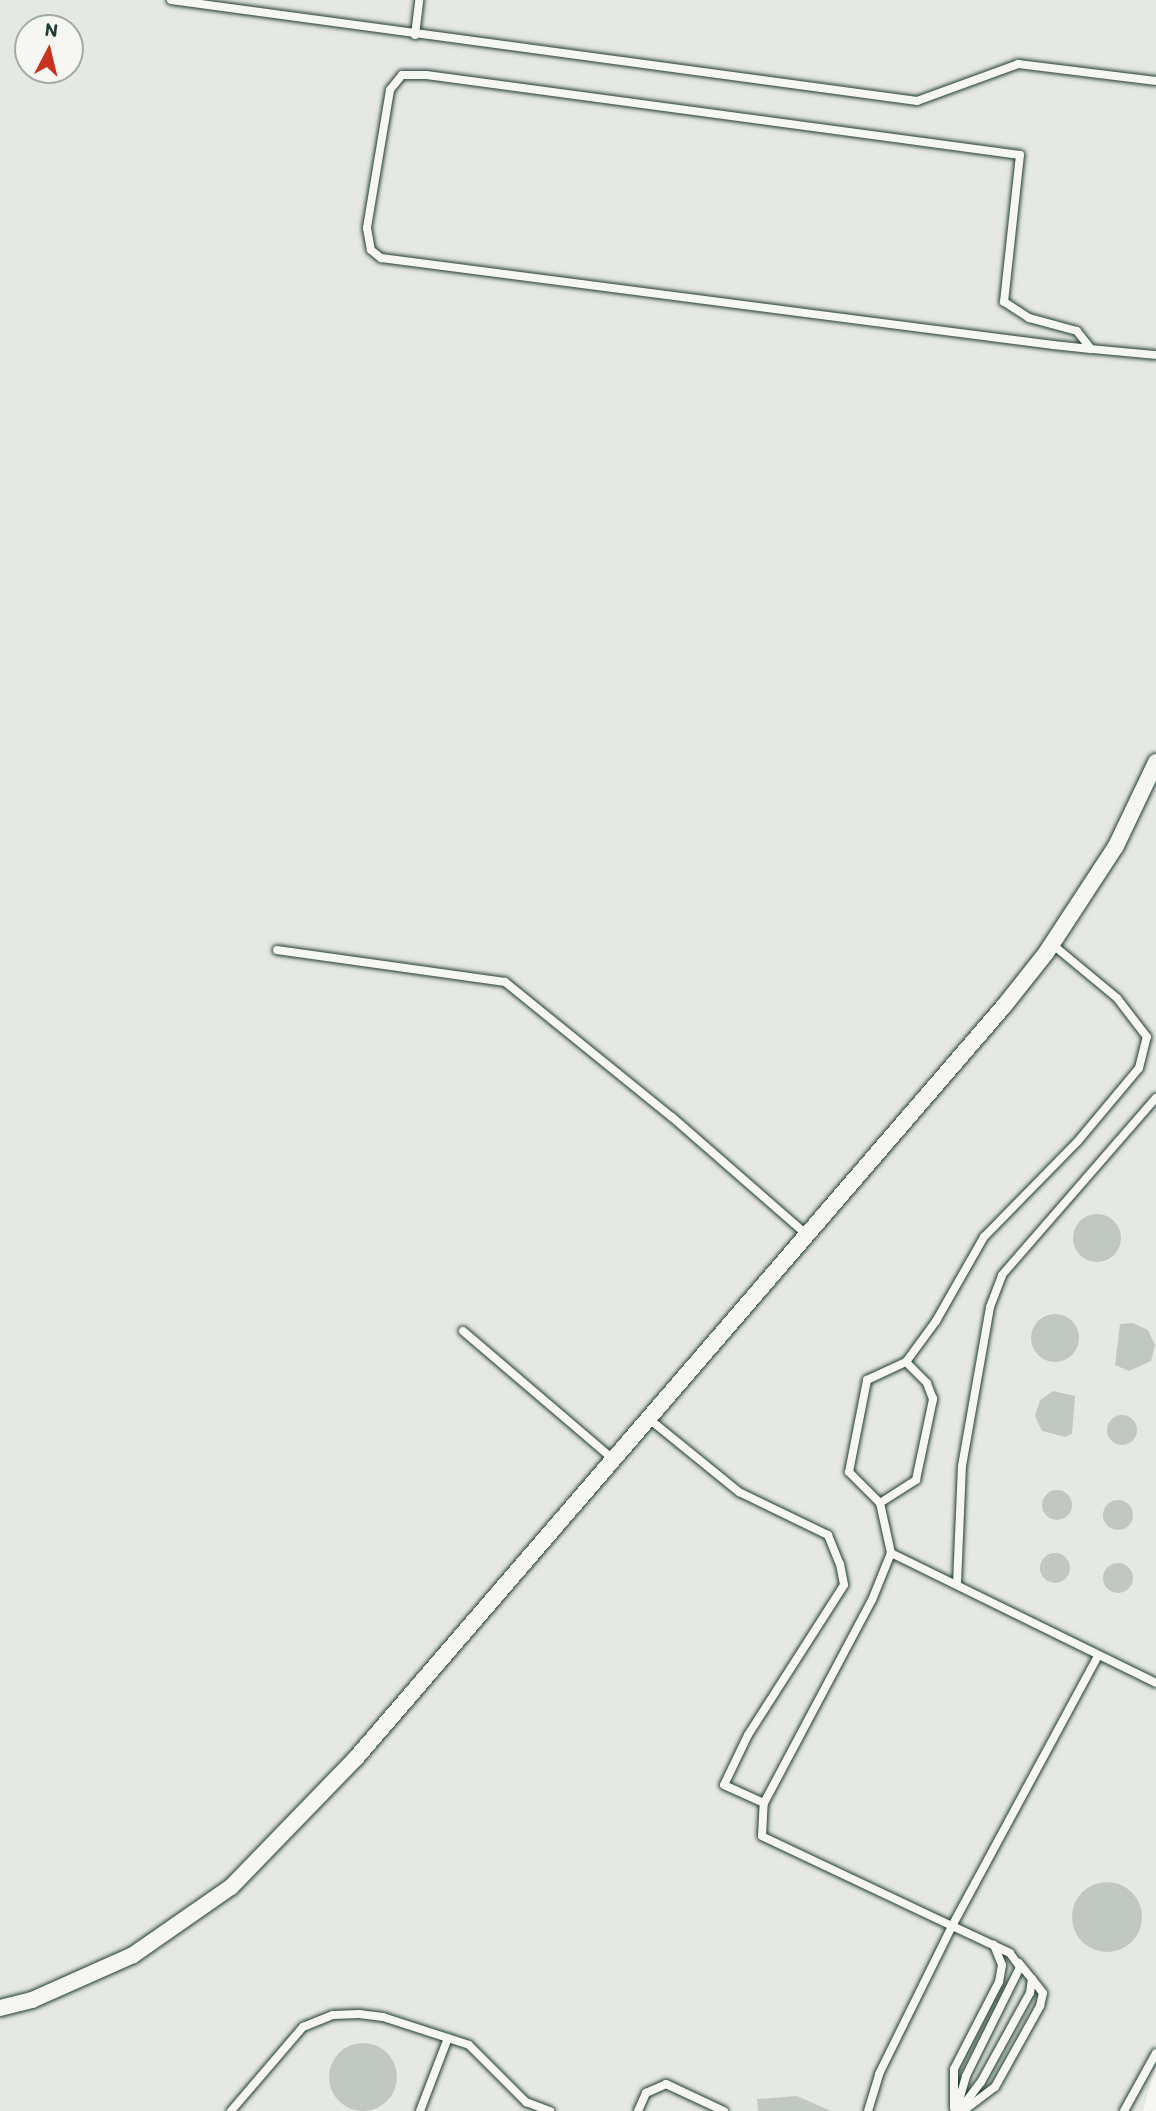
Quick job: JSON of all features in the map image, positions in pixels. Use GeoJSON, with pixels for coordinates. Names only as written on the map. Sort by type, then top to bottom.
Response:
{"type":"FeatureCollection","features":[{"type":"Feature","properties":{"kind":"street"},"geometry":{"type":"LineString","coordinates":[[0,2008],[32,2000],[133,1955],[231,1887],[356,1758],[649,1419],[1052,944],[1116,846],[1156,761]]}},
{"type":"Feature","properties":{"kind":"lane"},"geometry":{"type":"LineString","coordinates":[[171,0],[917,101],[1018,64],[1156,80]]}},
{"type":"Feature","properties":{"kind":"lane"},"geometry":{"type":"LineString","coordinates":[[415,35],[419,0]]}},
{"type":"Feature","properties":{"kind":"lane"},"geometry":{"type":"LineString","coordinates":[[1091,349],[1077,331],[1029,318],[1004,302],[1020,155],[426,75],[402,75],[390,90],[367,229],[371,250],[381,258],[1091,349],[1156,355]]}},
{"type":"Feature","properties":{"kind":"lane"},"geometry":{"type":"LineString","coordinates":[[958,2111],[995,2087],[1040,2006],[1043,1993],[1010,1952],[762,1836],[764,1803],[872,1600],[891,1553],[880,1503],[849,1472],[867,1380],[906,1362],[936,1321],[984,1237],[1078,1141],[1139,1068],[1147,1037],[1116,998],[1052,944]]}},
{"type":"Feature","properties":{"kind":"lane"},"geometry":{"type":"LineString","coordinates":[[277,950],[505,982],[806,1234]]}},
{"type":"Feature","properties":{"kind":"lane"},"geometry":{"type":"LineString","coordinates":[[957,1584],[962,1466],[990,1307],[1002,1275],[1156,1098]]}},
{"type":"Feature","properties":{"kind":"lane"},"geometry":{"type":"LineString","coordinates":[[463,1331],[613,1459]]}},
{"type":"Feature","properties":{"kind":"lane"},"geometry":{"type":"LineString","coordinates":[[880,1503],[916,1480],[933,1399],[927,1383],[906,1362]]}},
{"type":"Feature","properties":{"kind":"lane"},"geometry":{"type":"LineString","coordinates":[[649,1419],[739,1492],[828,1535],[840,1564],[844,1585],[748,1735],[724,1785],[764,1803]]}},
{"type":"Feature","properties":{"kind":"lane"},"geometry":{"type":"LineString","coordinates":[[891,1553],[1156,1683]]}},
{"type":"Feature","properties":{"kind":"lane"},"geometry":{"type":"LineString","coordinates":[[868,2111],[880,2074],[952,1926],[1098,1656]]}},
{"type":"Feature","properties":{"kind":"lane"},"geometry":{"type":"LineString","coordinates":[[958,2111],[954,2069],[999,1982],[1002,1965],[995,1945]]}},
{"type":"Feature","properties":{"kind":"lane"},"geometry":{"type":"LineString","coordinates":[[958,2111],[966,2076],[1014,1984],[1020,1967],[1010,1952]]}},
{"type":"Feature","properties":{"kind":"lane"},"geometry":{"type":"LineString","coordinates":[[958,2111],[981,2082],[1030,1993],[1032,1979]]}},
{"type":"Feature","properties":{"kind":"lane"},"geometry":{"type":"LineString","coordinates":[[232,2111],[303,2027],[333,2015],[371,2015],[470,2045],[526,2102],[550,2111]]}},
{"type":"Feature","properties":{"kind":"lane"},"geometry":{"type":"LineString","coordinates":[[420,2111],[448,2038]]}},
{"type":"Feature","properties":{"kind":"lane"},"geometry":{"type":"LineString","coordinates":[[1124,2111],[1156,2053]]}},
{"type":"Feature","properties":{"kind":"lane"},"geometry":{"type":"LineString","coordinates":[[638,2111],[646,2093],[666,2084],[724,2111]]}},
{"type":"Feature","properties":{"kind":"shaded area"},"geometry":{"type":"Polygon","coordinates":[[[0,0],[1156,0],[1156,2065],[1143,2111],[0,2111],[0,0]]]}},
{"type":"Feature","properties":{"kind":"building"},"geometry":{"type":"Polygon","coordinates":[[[1097,1214],[1114,1221],[1121,1238],[1114,1255],[1097,1262],[1080,1255],[1073,1238],[1080,1221],[1097,1214]]]}},
{"type":"Feature","properties":{"kind":"building"},"geometry":{"type":"Polygon","coordinates":[[[1055,1314],[1072,1321],[1079,1338],[1072,1355],[1055,1362],[1038,1355],[1031,1338],[1038,1321],[1055,1314]]]}},
{"type":"Feature","properties":{"kind":"building"},"geometry":{"type":"Polygon","coordinates":[[[1133,1323],[1148,1330],[1155,1345],[1151,1361],[1129,1371],[1115,1365],[1120,1324],[1133,1323]]]}},
{"type":"Feature","properties":{"kind":"building"},"geometry":{"type":"Polygon","coordinates":[[[1053,1391],[1075,1396],[1072,1434],[1065,1437],[1042,1431],[1035,1416],[1040,1400],[1053,1391]]]}},
{"type":"Feature","properties":{"kind":"building"},"geometry":{"type":"Polygon","coordinates":[[[1122,1415],[1133,1419],[1137,1430],[1133,1441],[1122,1445],[1111,1441],[1107,1430],[1111,1419],[1122,1415]]]}},
{"type":"Feature","properties":{"kind":"building"},"geometry":{"type":"Polygon","coordinates":[[[1057,1490],[1068,1494],[1072,1505],[1068,1516],[1057,1520],[1046,1516],[1042,1505],[1046,1494],[1057,1490]]]}},
{"type":"Feature","properties":{"kind":"building"},"geometry":{"type":"Polygon","coordinates":[[[1118,1500],[1129,1504],[1133,1515],[1129,1526],[1118,1530],[1107,1526],[1103,1515],[1107,1504],[1118,1500]]]}},
{"type":"Feature","properties":{"kind":"building"},"geometry":{"type":"Polygon","coordinates":[[[1055,1553],[1066,1557],[1070,1568],[1066,1579],[1055,1583],[1044,1579],[1040,1568],[1044,1557],[1055,1553]]]}},
{"type":"Feature","properties":{"kind":"building"},"geometry":{"type":"Polygon","coordinates":[[[1118,1563],[1129,1567],[1133,1578],[1129,1589],[1118,1593],[1107,1589],[1103,1578],[1107,1567],[1118,1563]]]}},
{"type":"Feature","properties":{"kind":"building"},"geometry":{"type":"Polygon","coordinates":[[[1107,1882],[1126,1888],[1136,1898],[1142,1917],[1136,1936],[1126,1946],[1107,1952],[1088,1946],[1078,1936],[1072,1917],[1078,1898],[1088,1888],[1107,1882]]]}},
{"type":"Feature","properties":{"kind":"building"},"geometry":{"type":"Polygon","coordinates":[[[356,2043],[370,2043],[382,2048],[392,2058],[397,2077],[392,2096],[382,2106],[370,2111],[356,2111],[344,2106],[334,2096],[329,2084],[329,2070],[334,2058],[344,2048],[356,2043]]]}},
{"type":"Feature","properties":{"kind":"building"},"geometry":{"type":"Polygon","coordinates":[[[797,2096],[831,2111],[758,2111],[757,2099],[797,2096]]]}}]}
